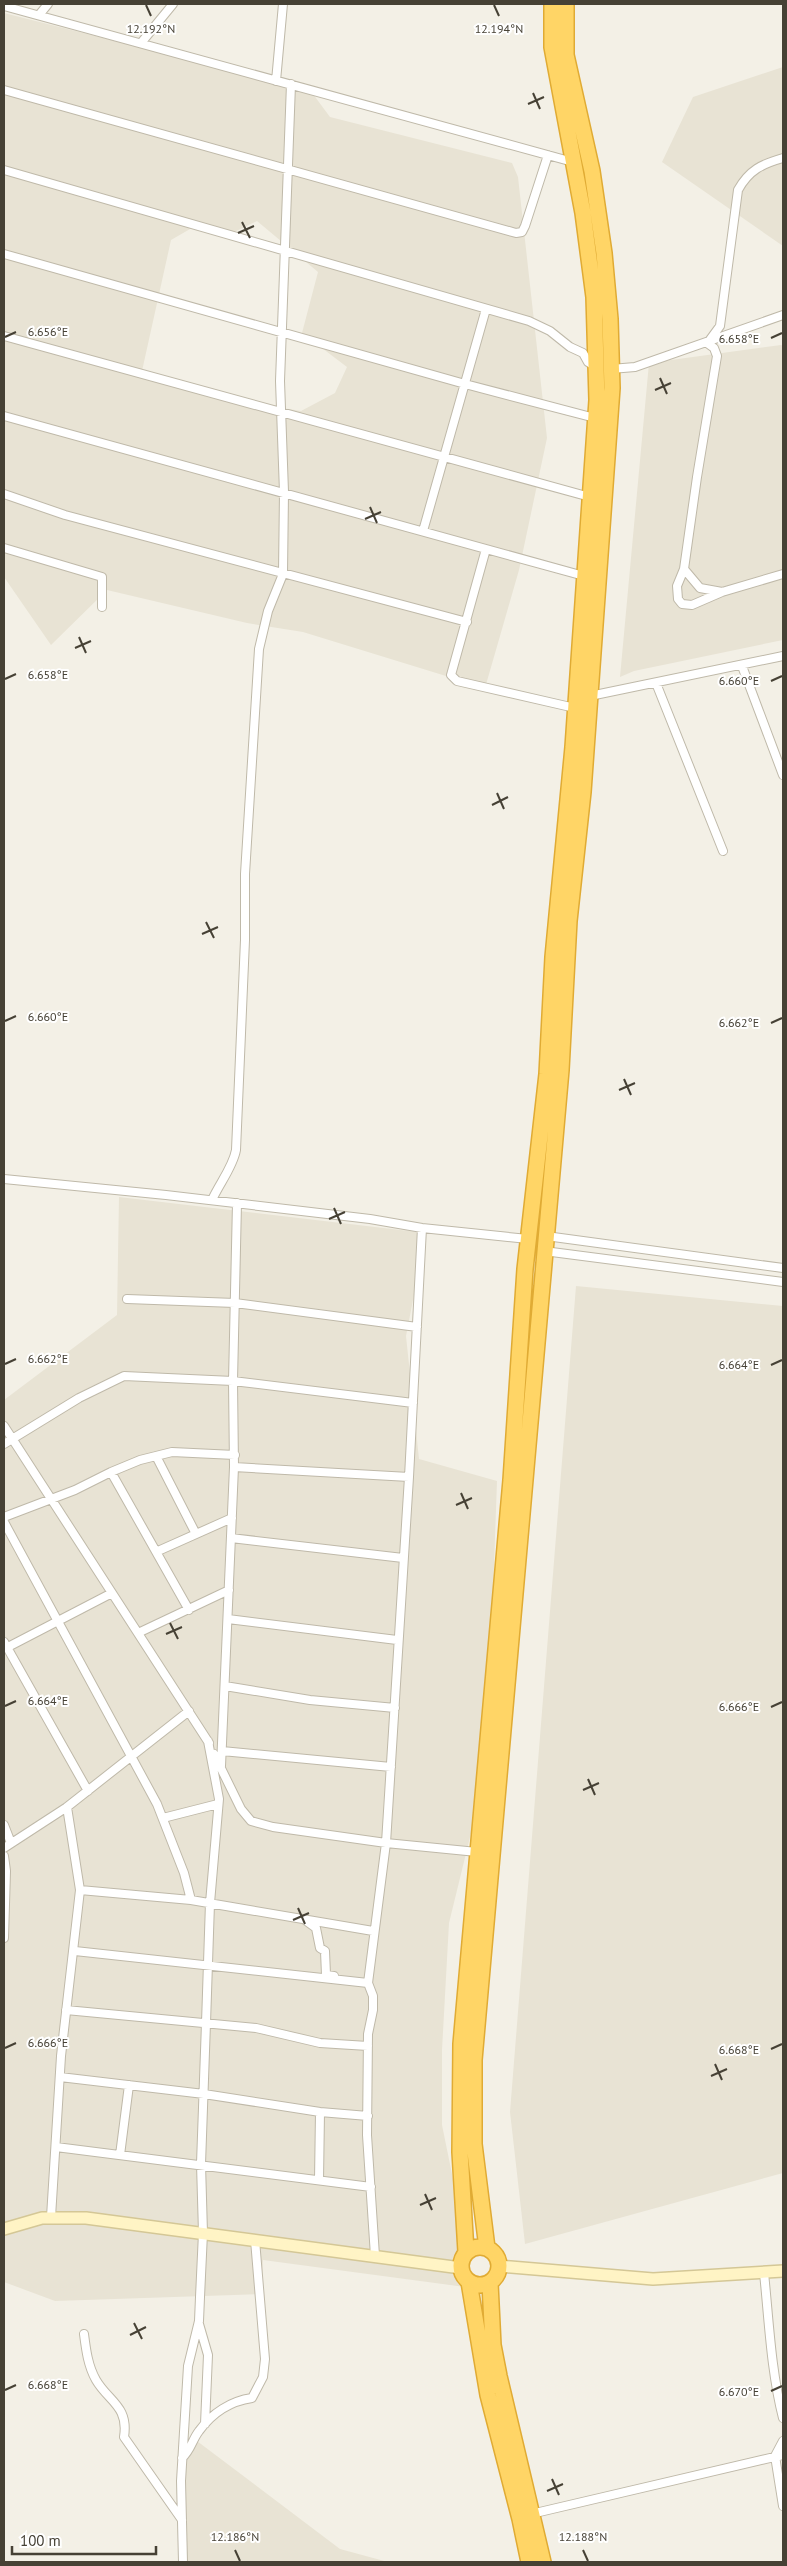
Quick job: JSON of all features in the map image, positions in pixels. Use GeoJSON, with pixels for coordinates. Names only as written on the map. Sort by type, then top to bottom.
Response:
{"type":"FeatureCollection","features":[{"type":"Feature","properties":{"kind":"highway"},"geometry":{"type":"LineString","coordinates":[[529,2562],[520,2519],[488,2395],[469,2282],[461,2268],[466,2252],[460,2152],[460,2072],[477,1852],[510,1480],[528,1239],[546,1074],[555,924],[590,696],[610,426],[604,369],[574,162],[552,47],[552,4]]}},
{"type":"Feature","properties":{"kind":"highway"},"geometry":{"type":"LineString","coordinates":[[566,4],[566,55],[592,170],[601,224],[610,319],[604,369],[595,418],[575,708],[576,791]]}},
{"type":"Feature","properties":{"kind":"highway"},"geometry":{"type":"LineString","coordinates":[[487,2248],[474,2144],[474,2060],[561,1070],[573,813]]}},
{"type":"Feature","properties":{"kind":"highway"},"geometry":{"type":"LineString","coordinates":[[466,2252],[476,2247],[487,2248],[496,2255],[499,2266],[497,2274],[490,2283],[479,2285],[469,2282]]}},
{"type":"Feature","properties":{"kind":"highway"},"geometry":{"type":"LineString","coordinates":[[490,2283],[496,2360],[543,2562]]}},
{"type":"Feature","properties":{"kind":"street"},"geometry":{"type":"LineString","coordinates":[[39,15],[48,4]]}},
{"type":"Feature","properties":{"kind":"street"},"geometry":{"type":"LineString","coordinates":[[141,43],[173,4]]}},
{"type":"Feature","properties":{"kind":"street"},"geometry":{"type":"LineString","coordinates":[[276,81],[283,4]]}},
{"type":"Feature","properties":{"kind":"street"},"geometry":{"type":"LineString","coordinates":[[4,6],[574,162]]}},
{"type":"Feature","properties":{"kind":"street"},"geometry":{"type":"LineString","coordinates":[[212,1200],[222,1177],[234,1160],[236,1150],[245,940],[245,874],[259,649],[268,611],[283,574],[284,492],[280,412],[291,84]]}},
{"type":"Feature","properties":{"kind":"street"},"geometry":{"type":"LineString","coordinates":[[4,90],[516,233],[522,232],[525,226],[548,155]]}},
{"type":"Feature","properties":{"kind":"street"},"geometry":{"type":"LineString","coordinates":[[707,343],[720,326],[738,190],[750,172],[765,163],[783,158]]}},
{"type":"Feature","properties":{"kind":"street"},"geometry":{"type":"LineString","coordinates":[[4,170],[529,321],[550,331],[570,348],[583,353],[588,362],[604,369],[635,367],[707,343],[783,314]]}},
{"type":"Feature","properties":{"kind":"street"},"geometry":{"type":"LineString","coordinates":[[4,254],[465,384],[595,418]]}},
{"type":"Feature","properties":{"kind":"street"},"geometry":{"type":"LineString","coordinates":[[423,531],[486,309]]}},
{"type":"Feature","properties":{"kind":"street"},"geometry":{"type":"LineString","coordinates":[[4,336],[590,497]]}},
{"type":"Feature","properties":{"kind":"street"},"geometry":{"type":"LineString","coordinates":[[707,343],[714,348],[717,356],[696,477],[684,568],[677,586],[678,598],[682,604],[692,605],[722,592],[783,574]]}},
{"type":"Feature","properties":{"kind":"street"},"geometry":{"type":"LineString","coordinates":[[4,416],[584,576]]}},
{"type":"Feature","properties":{"kind":"street"},"geometry":{"type":"LineString","coordinates":[[4,494],[65,515],[467,622]]}},
{"type":"Feature","properties":{"kind":"street"},"geometry":{"type":"LineString","coordinates":[[4,548],[102,577],[102,607]]}},
{"type":"Feature","properties":{"kind":"street"},"geometry":{"type":"LineString","coordinates":[[486,549],[451,675],[457,681],[575,708]]}},
{"type":"Feature","properties":{"kind":"street"},"geometry":{"type":"LineString","coordinates":[[684,568],[700,588],[722,592]]}},
{"type":"Feature","properties":{"kind":"street"},"geometry":{"type":"LineString","coordinates":[[590,696],[783,656]]}},
{"type":"Feature","properties":{"kind":"street"},"geometry":{"type":"LineString","coordinates":[[742,666],[783,775]]}},
{"type":"Feature","properties":{"kind":"street"},"geometry":{"type":"LineString","coordinates":[[656,683],[723,852]]}},
{"type":"Feature","properties":{"kind":"street"},"geometry":{"type":"LineString","coordinates":[[4,1179],[370,1218],[422,1228],[528,1239]]}},
{"type":"Feature","properties":{"kind":"street"},"geometry":{"type":"LineString","coordinates":[[221,1767],[235,1455],[233,1381],[237,1203]]}},
{"type":"Feature","properties":{"kind":"street"},"geometry":{"type":"LineString","coordinates":[[375,2256],[368,2116],[368,2046],[373,1996],[368,1983],[372,1961],[373,1931],[386,1843],[395,1708],[397,1640],[409,1478],[422,1228]]}},
{"type":"Feature","properties":{"kind":"street"},"geometry":{"type":"LineString","coordinates":[[546,1236],[783,1268]]}},
{"type":"Feature","properties":{"kind":"street"},"geometry":{"type":"LineString","coordinates":[[544,1251],[783,1282]]}},
{"type":"Feature","properties":{"kind":"street"},"geometry":{"type":"LineString","coordinates":[[127,1298],[235,1303],[417,1327]]}},
{"type":"Feature","properties":{"kind":"street"},"geometry":{"type":"LineString","coordinates":[[4,1444],[79,1398],[124,1376],[233,1381],[413,1403]]}},
{"type":"Feature","properties":{"kind":"street"},"geometry":{"type":"LineString","coordinates":[[4,1426],[208,1741],[241,1809],[251,1821],[272,1827],[386,1843],[477,1852]]}},
{"type":"Feature","properties":{"kind":"street"},"geometry":{"type":"LineString","coordinates":[[4,1517],[75,1490],[111,1472],[156,1456],[172,1452],[197,1451],[235,1455]]}},
{"type":"Feature","properties":{"kind":"street"},"geometry":{"type":"LineString","coordinates":[[156,1456],[196,1534]]}},
{"type":"Feature","properties":{"kind":"street"},"geometry":{"type":"LineString","coordinates":[[234,1467],[409,1478]]}},
{"type":"Feature","properties":{"kind":"street"},"geometry":{"type":"LineString","coordinates":[[111,1472],[158,1551],[189,1610]]}},
{"type":"Feature","properties":{"kind":"street"},"geometry":{"type":"LineString","coordinates":[[158,1551],[232,1518]]}},
{"type":"Feature","properties":{"kind":"street"},"geometry":{"type":"LineString","coordinates":[[4,1522],[164,1818],[191,1900]]}},
{"type":"Feature","properties":{"kind":"street"},"geometry":{"type":"LineString","coordinates":[[232,1538],[403,1558]]}},
{"type":"Feature","properties":{"kind":"street"},"geometry":{"type":"LineString","coordinates":[[138,1633],[229,1590]]}},
{"type":"Feature","properties":{"kind":"street"},"geometry":{"type":"LineString","coordinates":[[88,1791],[5,1645],[58,1621],[112,1592]]}},
{"type":"Feature","properties":{"kind":"street"},"geometry":{"type":"LineString","coordinates":[[228,1619],[397,1640]]}},
{"type":"Feature","properties":{"kind":"street"},"geometry":{"type":"LineString","coordinates":[[225,1686],[310,1700],[395,1708]]}},
{"type":"Feature","properties":{"kind":"street"},"geometry":{"type":"LineString","coordinates":[[4,1848],[67,1808],[188,1710]]}},
{"type":"Feature","properties":{"kind":"street"},"geometry":{"type":"LineString","coordinates":[[183,2562],[182,2458],[188,2366],[198,2322],[204,2233],[201,2164],[210,1903],[218,1804],[208,1741]]}},
{"type":"Feature","properties":{"kind":"street"},"geometry":{"type":"LineString","coordinates":[[222,1751],[391,1767]]}},
{"type":"Feature","properties":{"kind":"street"},"geometry":{"type":"LineString","coordinates":[[164,1818],[218,1804]]}},
{"type":"Feature","properties":{"kind":"street"},"geometry":{"type":"LineString","coordinates":[[51,2217],[60,2077],[66,2010],[75,1951],[80,1890],[67,1808]]}},
{"type":"Feature","properties":{"kind":"street"},"geometry":{"type":"LineString","coordinates":[[4,1825],[11,1844]]}},
{"type":"Feature","properties":{"kind":"street"},"geometry":{"type":"LineString","coordinates":[[4,1856],[6,1870],[4,1938]]}},
{"type":"Feature","properties":{"kind":"street"},"geometry":{"type":"LineString","coordinates":[[80,1890],[191,1900],[373,1931]]}},
{"type":"Feature","properties":{"kind":"street"},"geometry":{"type":"LineString","coordinates":[[302,1919],[316,1928],[320,1948],[324,1951],[326,1975],[368,1983]]}},
{"type":"Feature","properties":{"kind":"street"},"geometry":{"type":"LineString","coordinates":[[75,1951],[208,1964],[368,1983]]}},
{"type":"Feature","properties":{"kind":"street"},"geometry":{"type":"LineString","coordinates":[[66,2010],[206,2022],[256,2028],[320,2043],[368,2046]]}},
{"type":"Feature","properties":{"kind":"street"},"geometry":{"type":"LineString","coordinates":[[60,2077],[204,2094],[320,2112],[368,2116]]}},
{"type":"Feature","properties":{"kind":"street"},"geometry":{"type":"LineString","coordinates":[[120,2155],[129,2085]]}},
{"type":"Feature","properties":{"kind":"street"},"geometry":{"type":"LineString","coordinates":[[319,2180],[320,2112]]}},
{"type":"Feature","properties":{"kind":"street"},"geometry":{"type":"LineString","coordinates":[[56,2147],[371,2187]]}},
{"type":"Feature","properties":{"kind":"street"},"geometry":{"type":"LineString","coordinates":[[4,2229],[42,2218],[86,2218],[461,2268]]}},
{"type":"Feature","properties":{"kind":"street"},"geometry":{"type":"LineString","coordinates":[[182,2458],[191,2449],[198,2432],[205,2424],[234,2400],[252,2398],[263,2377],[265,2359],[255,2240]]}},
{"type":"Feature","properties":{"kind":"street"},"geometry":{"type":"LineString","coordinates":[[499,2266],[653,2279],[783,2271]]}},
{"type":"Feature","properties":{"kind":"street"},"geometry":{"type":"LineString","coordinates":[[764,2273],[779,2369],[775,2386],[783,2418]]}},
{"type":"Feature","properties":{"kind":"street"},"geometry":{"type":"LineString","coordinates":[[198,2322],[208,2355],[205,2424]]}},
{"type":"Feature","properties":{"kind":"street"},"geometry":{"type":"LineString","coordinates":[[84,2334],[89,2362],[96,2379],[110,2395],[122,2415],[126,2427],[124,2437],[182,2520]]}},
{"type":"Feature","properties":{"kind":"street"},"geometry":{"type":"LineString","coordinates":[[783,2442],[779,2455],[783,2506]]}},
{"type":"Feature","properties":{"kind":"street"},"geometry":{"type":"LineString","coordinates":[[531,2514],[779,2455]]}},
{"type":"Feature","properties":{"kind":"shaded area"},"geometry":{"type":"Polygon","coordinates":[[[4,13],[310,90],[330,117],[512,163],[518,177],[547,438],[519,570],[485,688],[303,632],[247,623],[107,590],[51,645],[4,577],[4,13]],[[257,221],[230,234],[197,225],[171,240],[142,371],[270,406],[301,411],[335,393],[347,367],[302,333],[318,272],[257,221]]]}},
{"type":"Feature","properties":{"kind":"shaded area"},"geometry":{"type":"Polygon","coordinates":[[[783,67],[783,246],[662,162],[693,97],[783,67]]]}},
{"type":"Feature","properties":{"kind":"shaded area"},"geometry":{"type":"Polygon","coordinates":[[[783,346],[783,640],[634,671],[620,677],[649,363],[783,346]]]}},
{"type":"Feature","properties":{"kind":"shaded area"},"geometry":{"type":"Polygon","coordinates":[[[119,1197],[426,1233],[406,1336],[419,1459],[497,1481],[490,1680],[483,1784],[449,1923],[442,2050],[442,2125],[453,2179],[465,2287],[263,2260],[261,2294],[55,2301],[4,2282],[4,1400],[117,1315],[119,1197]]]}},
{"type":"Feature","properties":{"kind":"shaded area"},"geometry":{"type":"Polygon","coordinates":[[[576,1286],[783,1306],[783,2173],[525,2244],[510,2112],[576,1286]]]}},
{"type":"Feature","properties":{"kind":"shaded area"},"geometry":{"type":"Polygon","coordinates":[[[193,2438],[340,2549],[388,2562],[180,2562],[183,2460],[193,2438]]]}}]}
